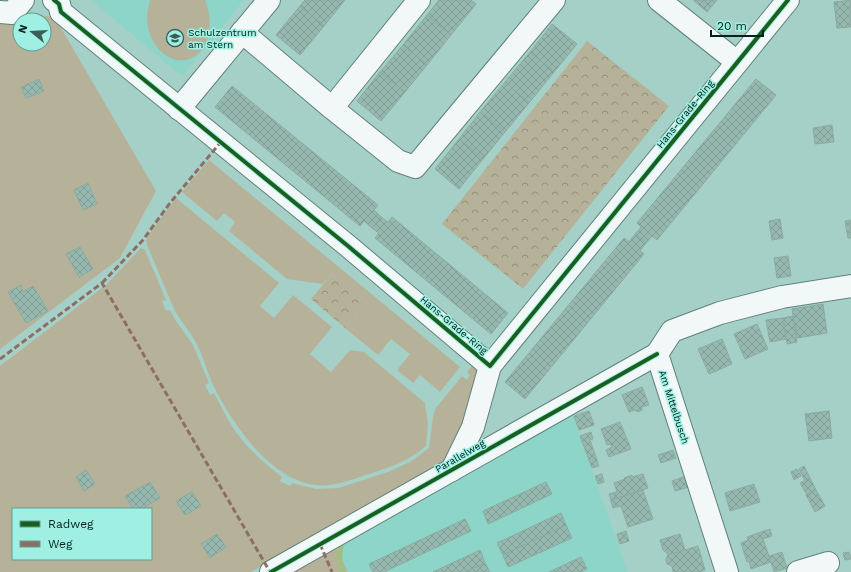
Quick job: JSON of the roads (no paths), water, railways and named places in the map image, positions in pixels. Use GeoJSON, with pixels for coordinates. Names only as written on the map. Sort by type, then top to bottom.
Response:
{"type":"FeatureCollection","features":[{"type":"Feature","properties":{"kind":"street"},"geometry":{"type":"LineString","coordinates":[[0,12],[12,12],[23,0]]}},
{"type":"Feature","properties":{"kind":"street"},"geometry":{"type":"LineString","coordinates":[[179,109],[269,0]]}},
{"type":"Feature","properties":{"kind":"street"},"geometry":{"type":"LineString","coordinates":[[332,108],[419,0]]}},
{"type":"Feature","properties":{"kind":"street"},"geometry":{"type":"LineString","coordinates":[[242,32],[332,108],[398,161],[415,167],[554,0]]}},
{"type":"Feature","properties":{"kind":"street"},"geometry":{"type":"LineString","coordinates":[[659,0],[737,62]]}},
{"type":"Feature","properties":{"kind":"street","name":"Hans-Grade-Ring"},"geometry":{"type":"LineString","coordinates":[[56,2],[61,12],[348,246],[490,366],[788,0]]}},
{"type":"Feature","properties":{"kind":"street"},"geometry":{"type":"LineString","coordinates":[[657,354],[672,331],[720,313],[782,297],[851,286]]}},
{"type":"Feature","properties":{"kind":"street","name":"Parallelweg"},"geometry":{"type":"LineString","coordinates":[[271,572],[657,354]]}},
{"type":"Feature","properties":{"kind":"street","name":"Am Mittelbusch"},"geometry":{"type":"LineString","coordinates":[[657,354],[727,572]]}},
{"type":"Feature","properties":{"kind":"street"},"geometry":{"type":"LineString","coordinates":[[452,470],[473,427],[490,366]]}},
{"type":"Feature","properties":{"kind":"street"},"geometry":{"type":"LineString","coordinates":[[473,427],[509,437]]}},
{"type":"Feature","properties":{"kind":"street"},"geometry":{"type":"LineString","coordinates":[[798,572],[828,563]]}},
{"type":"Feature","properties":{"kind":"waterway"},"geometry":{"type":"LineString","coordinates":[[341,547],[340,560],[343,572]]}},
{"type":"Feature","properties":{"kind":"place","name":"Schulzentrum am Stern"},"geometry":{"type":"Point","coordinates":[175,38]}}]}
